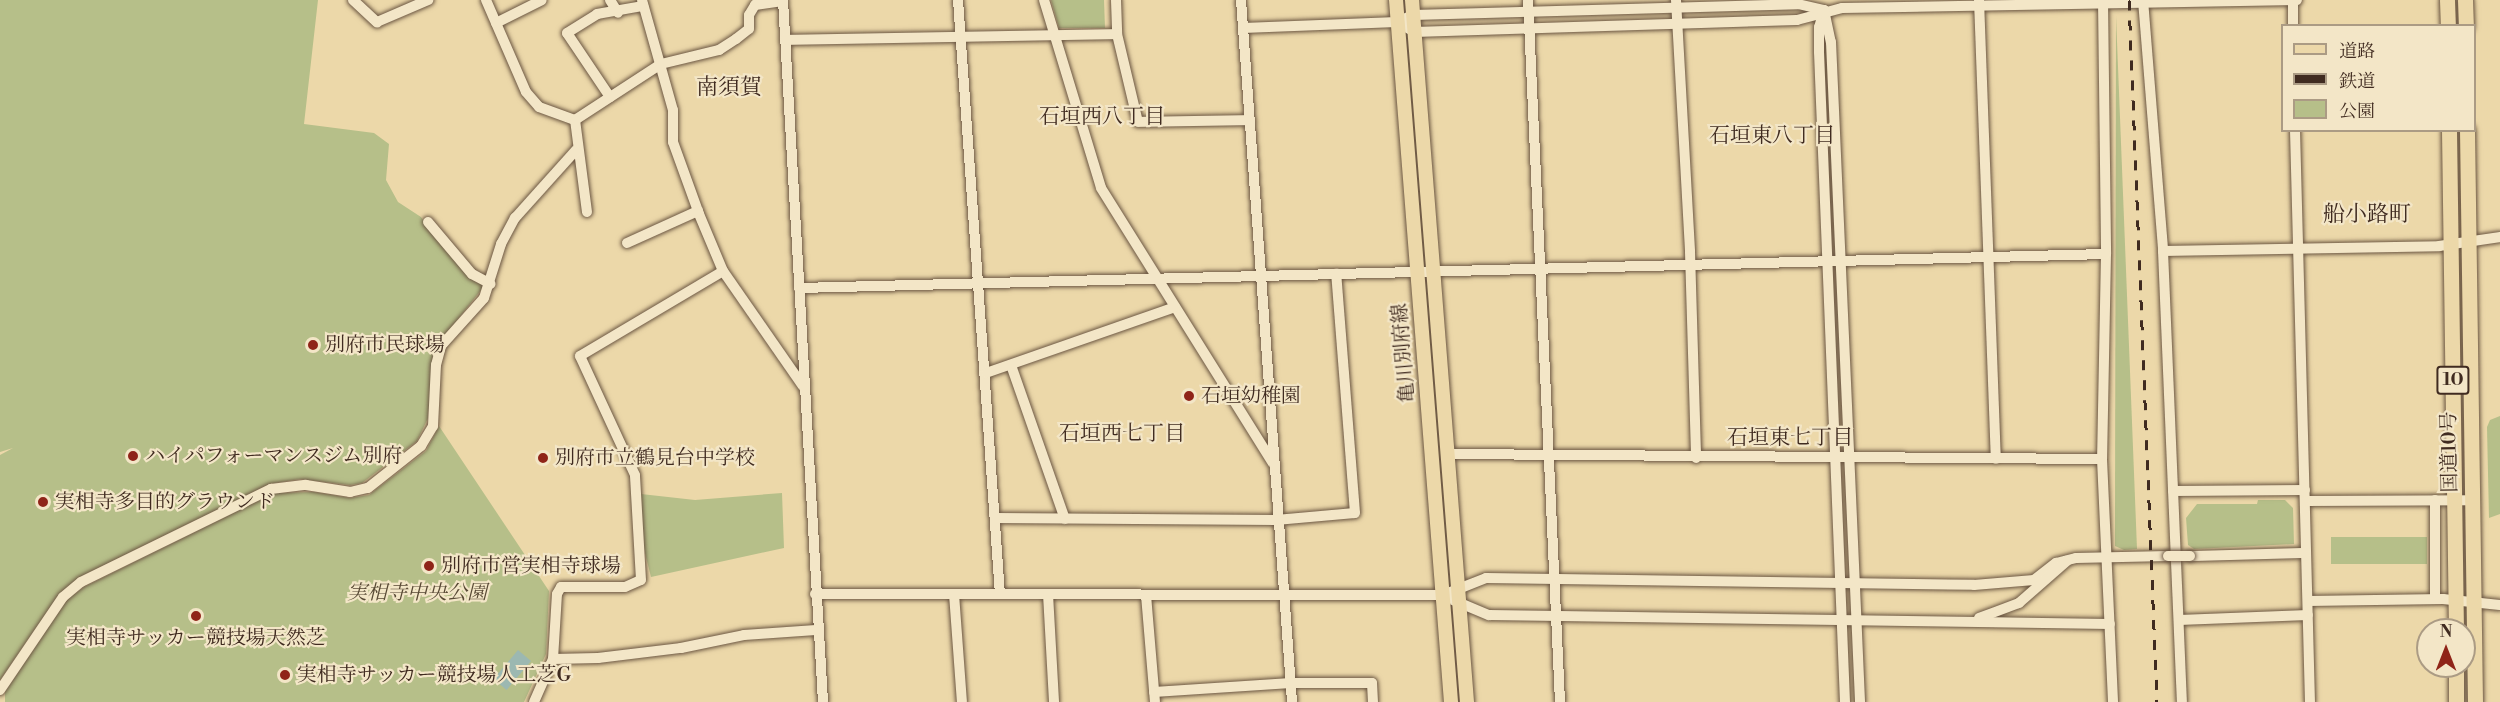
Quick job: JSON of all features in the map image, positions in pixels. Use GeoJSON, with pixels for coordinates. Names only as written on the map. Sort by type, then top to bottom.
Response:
{"type":"FeatureCollection","features":[{"type":"Feature","properties":{"kind":"highway"},"geometry":{"type":"LineString","coordinates":[[2447,0],[2448,24]]}},
{"type":"Feature","properties":{"kind":"highway"},"geometry":{"type":"LineString","coordinates":[[2465,0],[2466,24]]}},
{"type":"Feature","properties":{"kind":"highway","name":"国道10号"},"geometry":{"type":"LineString","coordinates":[[2449,132],[2456,618]]}},
{"type":"Feature","properties":{"kind":"highway","name":"国道10号"},"geometry":{"type":"LineString","coordinates":[[2467,132],[2475,702]]}},
{"type":"Feature","properties":{"kind":"highway"},"geometry":{"type":"LineString","coordinates":[[2456,678],[2457,702]]}},
{"type":"Feature","properties":{"kind":"main road","name":"亀川別府線"},"geometry":{"type":"LineString","coordinates":[[1396,0],[1451,702]]}},
{"type":"Feature","properties":{"kind":"main road","name":"亀川別府線"},"geometry":{"type":"LineString","coordinates":[[1412,0],[1467,702]]}},
{"type":"Feature","properties":{"kind":"street"},"geometry":{"type":"LineString","coordinates":[[353,0],[377,22],[428,0]]}},
{"type":"Feature","properties":{"kind":"street"},"geometry":{"type":"LineString","coordinates":[[486,0],[526,92],[539,107],[574,120]]}},
{"type":"Feature","properties":{"kind":"street"},"geometry":{"type":"LineString","coordinates":[[496,23],[542,0]]}},
{"type":"Feature","properties":{"kind":"street"},"geometry":{"type":"LineString","coordinates":[[610,0],[618,13]]}},
{"type":"Feature","properties":{"kind":"street"},"geometry":{"type":"LineString","coordinates":[[958,0],[1000,594]]}},
{"type":"Feature","properties":{"kind":"street"},"geometry":{"type":"LineString","coordinates":[[1044,0],[1101,188],[1275,466]]}},
{"type":"Feature","properties":{"kind":"street"},"geometry":{"type":"LineString","coordinates":[[1116,0],[1117,34],[1138,122],[1250,120]]}},
{"type":"Feature","properties":{"kind":"street"},"geometry":{"type":"LineString","coordinates":[[1241,0],[1275,466],[1276,520],[1292,702]]}},
{"type":"Feature","properties":{"kind":"street"},"geometry":{"type":"LineString","coordinates":[[1528,0],[1560,702]]}},
{"type":"Feature","properties":{"kind":"street"},"geometry":{"type":"LineString","coordinates":[[1397,22],[1414,32],[1797,20],[1824,10],[1907,4],[2294,0],[2293,24]]}},
{"type":"Feature","properties":{"kind":"street"},"geometry":{"type":"LineString","coordinates":[[574,120],[661,64],[719,50],[749,30],[749,15],[755,5],[783,1],[816,630],[823,702]]}},
{"type":"Feature","properties":{"kind":"street"},"geometry":{"type":"LineString","coordinates":[[2143,2],[2163,251],[2182,702]]}},
{"type":"Feature","properties":{"kind":"street"},"geometry":{"type":"LineString","coordinates":[[610,97],[567,33],[597,14],[618,13],[642,3],[673,110],[673,142],[723,271],[803,386]]}},
{"type":"Feature","properties":{"kind":"street"},"geometry":{"type":"LineString","coordinates":[[2103,3],[2106,254],[2102,459],[2113,702]]}},
{"type":"Feature","properties":{"kind":"street"},"geometry":{"type":"LineString","coordinates":[[1243,28],[1397,22],[1413,15],[1528,12],[1676,4],[1798,4],[1824,10]]}},
{"type":"Feature","properties":{"kind":"street"},"geometry":{"type":"LineString","coordinates":[[1676,4],[1696,458]]}},
{"type":"Feature","properties":{"kind":"street"},"geometry":{"type":"LineString","coordinates":[[1979,4],[1996,459]]}},
{"type":"Feature","properties":{"kind":"street"},"geometry":{"type":"LineString","coordinates":[[1824,10],[1831,42],[1860,702]]}},
{"type":"Feature","properties":{"kind":"street"},"geometry":{"type":"LineString","coordinates":[[1824,10],[1819,44],[1845,702]]}},
{"type":"Feature","properties":{"kind":"street"},"geometry":{"type":"LineString","coordinates":[[785,40],[1117,34]]}},
{"type":"Feature","properties":{"kind":"street"},"geometry":{"type":"LineString","coordinates":[[574,120],[576,150],[587,212]]}},
{"type":"Feature","properties":{"kind":"street"},"geometry":{"type":"LineString","coordinates":[[2295,132],[2310,702]]}},
{"type":"Feature","properties":{"kind":"street"},"geometry":{"type":"LineString","coordinates":[[0,690],[63,597],[81,582],[271,489],[306,485],[357,491],[381,479],[430,434],[436,365],[441,346],[484,298],[491,284],[501,244],[515,218],[576,150]]}},
{"type":"Feature","properties":{"kind":"street"},"geometry":{"type":"LineString","coordinates":[[627,243],[698,211]]}},
{"type":"Feature","properties":{"kind":"street"},"geometry":{"type":"LineString","coordinates":[[428,222],[472,274],[491,284]]}},
{"type":"Feature","properties":{"kind":"street"},"geometry":{"type":"LineString","coordinates":[[2163,251],[2451,243],[2500,237]]}},
{"type":"Feature","properties":{"kind":"street"},"geometry":{"type":"LineString","coordinates":[[799,288],[2106,254]]}},
{"type":"Feature","properties":{"kind":"street"},"geometry":{"type":"LineString","coordinates":[[534,702],[553,659],[557,594],[561,587],[625,587],[641,580],[635,475],[580,356],[723,271]]}},
{"type":"Feature","properties":{"kind":"street"},"geometry":{"type":"LineString","coordinates":[[995,518],[1276,520],[1356,513],[1336,274]]}},
{"type":"Feature","properties":{"kind":"street"},"geometry":{"type":"LineString","coordinates":[[986,373],[1175,307]]}},
{"type":"Feature","properties":{"kind":"street"},"geometry":{"type":"LineString","coordinates":[[1011,365],[1065,519]]}},
{"type":"Feature","properties":{"kind":"street"},"geometry":{"type":"LineString","coordinates":[[1448,454],[1696,458],[2102,459]]}},
{"type":"Feature","properties":{"kind":"street"},"geometry":{"type":"LineString","coordinates":[[2174,491],[2472,500]]}},
{"type":"Feature","properties":{"kind":"street"},"geometry":{"type":"LineString","coordinates":[[2435,500],[2435,599]]}},
{"type":"Feature","properties":{"kind":"street"},"geometry":{"type":"LineString","coordinates":[[1459,596],[1486,578],[2020,582],[2034,580],[2056,563],[2068,560],[2106,557],[2307,553]]}},
{"type":"Feature","properties":{"kind":"street"},"geometry":{"type":"LineString","coordinates":[[1955,622],[1992,616],[2019,603],[2068,560]]}},
{"type":"Feature","properties":{"kind":"street"},"geometry":{"type":"LineString","coordinates":[[814,594],[1459,596],[1489,615],[2110,624]]}},
{"type":"Feature","properties":{"kind":"street"},"geometry":{"type":"LineString","coordinates":[[954,594],[962,702]]}},
{"type":"Feature","properties":{"kind":"street"},"geometry":{"type":"LineString","coordinates":[[1048,594],[1054,702]]}},
{"type":"Feature","properties":{"kind":"street"},"geometry":{"type":"LineString","coordinates":[[1146,595],[1155,697],[1291,683],[1372,683],[1373,702]]}},
{"type":"Feature","properties":{"kind":"street"},"geometry":{"type":"LineString","coordinates":[[2308,601],[2435,599],[2500,605]]}},
{"type":"Feature","properties":{"kind":"street"},"geometry":{"type":"LineString","coordinates":[[2179,620],[2308,615]]}},
{"type":"Feature","properties":{"kind":"street"},"geometry":{"type":"LineString","coordinates":[[553,659],[598,658],[626,652],[681,648],[744,635],[816,630]]}},
{"type":"Feature","properties":{"kind":"green space"},"geometry":{"type":"Polygon","coordinates":[[[0,0],[318,0],[304,124],[374,133],[389,144],[386,180],[398,202],[421,217],[445,250],[485,285],[435,348],[428,418],[417,441],[362,483],[350,485],[300,479],[269,484],[78,578],[59,594],[0,680],[0,455],[13,448],[0,452],[0,0]]]}},
{"type":"Feature","properties":{"kind":"green space"},"geometry":{"type":"Polygon","coordinates":[[[1051,0],[1104,0],[1105,28],[1059,28],[1051,0]]]}},
{"type":"Feature","properties":{"kind":"green space"},"geometry":{"type":"Polygon","coordinates":[[[2116,16],[2137,549],[2124,550],[2115,546],[2116,16]]]}},
{"type":"Feature","properties":{"kind":"green space"},"geometry":{"type":"Polygon","coordinates":[[[2500,416],[2500,514],[2489,518],[2487,427],[2490,420],[2500,416]]]}},
{"type":"Feature","properties":{"kind":"green space","name":"実相寺中央公園"},"geometry":{"type":"Polygon","coordinates":[[[439,426],[549,591],[546,654],[524,702],[5,702],[5,692],[67,600],[84,587],[274,493],[314,492],[350,498],[369,495],[426,451],[439,426]]]}},
{"type":"Feature","properties":{"kind":"green space"},"geometry":{"type":"Polygon","coordinates":[[[782,493],[784,548],[651,577],[644,549],[641,494],[695,500],[782,493]]]}},
{"type":"Feature","properties":{"kind":"green space"},"geometry":{"type":"Polygon","coordinates":[[[2258,500],[2285,500],[2293,508],[2294,544],[2194,549],[2188,545],[2186,518],[2197,504],[2257,504],[2258,500]]]}},
{"type":"Feature","properties":{"kind":"green space"},"geometry":{"type":"Polygon","coordinates":[[[2331,537],[2427,537],[2427,564],[2331,564],[2331,537]]]}},
{"type":"Feature","properties":{"kind":"water"},"geometry":{"type":"Polygon","coordinates":[[[518,650],[531,661],[507,690],[494,679],[518,650]]]}},
{"type":"Feature","properties":{"kind":"railway"},"geometry":{"type":"LineString","coordinates":[[2129,0],[2157,702]]}},
{"type":"Feature","properties":{"kind":"place","name":"別府市民球場"},"geometry":{"type":"Point","coordinates":[313,345]}},
{"type":"Feature","properties":{"kind":"place","name":"石垣幼稚園"},"geometry":{"type":"Point","coordinates":[1189,396]}},
{"type":"Feature","properties":{"kind":"place","name":"ハイパフォーマンスジム別府"},"geometry":{"type":"Point","coordinates":[133,456]}},
{"type":"Feature","properties":{"kind":"place","name":"別府市立鶴見台中学校"},"geometry":{"type":"Point","coordinates":[543,458]}},
{"type":"Feature","properties":{"kind":"place","name":"実相寺多目的グラウンド"},"geometry":{"type":"Point","coordinates":[43,502]}},
{"type":"Feature","properties":{"kind":"place","name":"別府市営実相寺球場"},"geometry":{"type":"Point","coordinates":[429,566]}},
{"type":"Feature","properties":{"kind":"place","name":"実相寺サッカー競技場天然芝"},"geometry":{"type":"Point","coordinates":[196,616]}},
{"type":"Feature","properties":{"kind":"place","name":"実相寺サッカー競技場人工芝G"},"geometry":{"type":"Point","coordinates":[285,675]}},
{"type":"Feature","properties":{"kind":"district","name":"南須賀"},"geometry":{"type":"Point","coordinates":[729,88]}},
{"type":"Feature","properties":{"kind":"district","name":"石垣西八丁目"},"geometry":{"type":"Point","coordinates":[1102,117]}},
{"type":"Feature","properties":{"kind":"district","name":"石垣東八丁目"},"geometry":{"type":"Point","coordinates":[1772,136]}},
{"type":"Feature","properties":{"kind":"district","name":"船小路町"},"geometry":{"type":"Point","coordinates":[2367,215]}},
{"type":"Feature","properties":{"kind":"district","name":"石垣西七丁目"},"geometry":{"type":"Point","coordinates":[1122,434]}},
{"type":"Feature","properties":{"kind":"district","name":"石垣東七丁目"},"geometry":{"type":"Point","coordinates":[1790,438]}}]}
